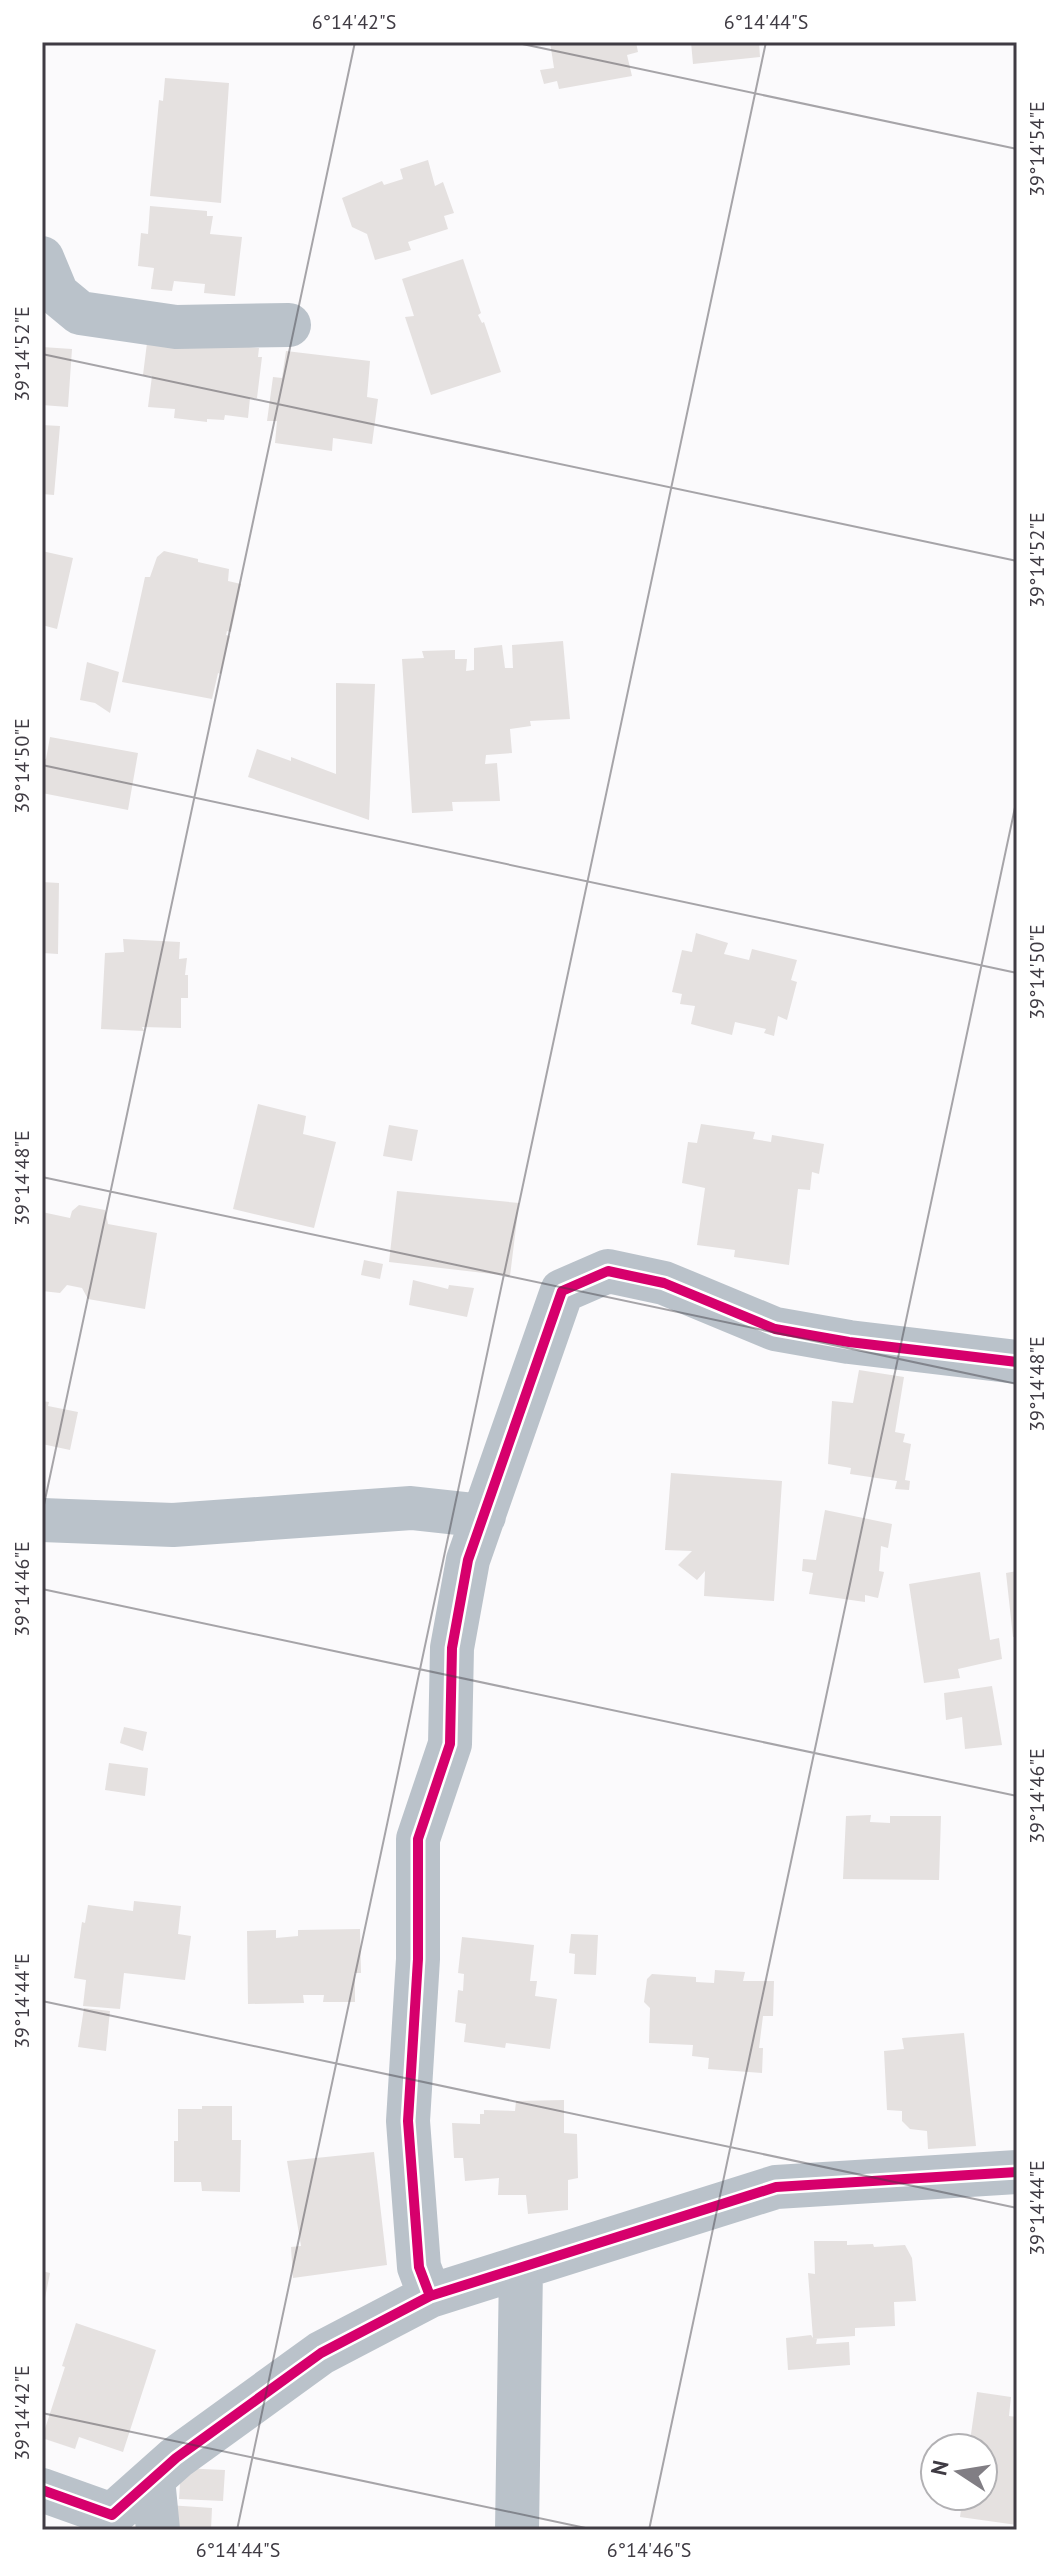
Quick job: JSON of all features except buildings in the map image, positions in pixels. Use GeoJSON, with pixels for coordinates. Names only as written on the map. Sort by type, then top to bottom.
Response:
{"type":"FeatureCollection","features":[{"type":"Feature","properties":{"kind":"street"},"geometry":{"type":"LineString","coordinates":[[42,258],[57,294],[80,313],[176,327],[289,325]]}},
{"type":"Feature","properties":{"kind":"street"},"geometry":{"type":"LineString","coordinates":[[430,2296],[419,2267],[408,2121],[418,1959],[418,1839],[450,1744],[452,1648],[468,1560],[562,1291],[608,1271],[664,1283],[775,1329],[849,1342],[1017,1362]]}},
{"type":"Feature","properties":{"kind":"street"},"geometry":{"type":"LineString","coordinates":[[42,1520],[173,1525],[411,1508],[484,1516]]}},
{"type":"Feature","properties":{"kind":"street"},"geometry":{"type":"LineString","coordinates":[[42,2490],[112,2515],[176,2458],[321,2353],[430,2296],[776,2187],[1017,2172]]}},
{"type":"Feature","properties":{"kind":"street"},"geometry":{"type":"LineString","coordinates":[[517,2530],[521,2268]]}},
{"type":"Feature","properties":{"kind":"street"},"geometry":{"type":"LineString","coordinates":[[153,2479],[158,2530]]}},
{"type":"Feature","properties":{"kind":"cycle path"},"geometry":{"type":"LineString","coordinates":[[430,2296],[419,2267],[408,2121],[418,1959],[418,1839],[450,1744],[452,1648],[468,1560],[562,1291],[608,1271],[664,1283],[775,1329],[849,1342],[1017,1362]]}},
{"type":"Feature","properties":{"kind":"cycle path"},"geometry":{"type":"LineString","coordinates":[[42,2490],[112,2515],[176,2458],[321,2353],[430,2296],[776,2187],[1017,2172]]}}]}
